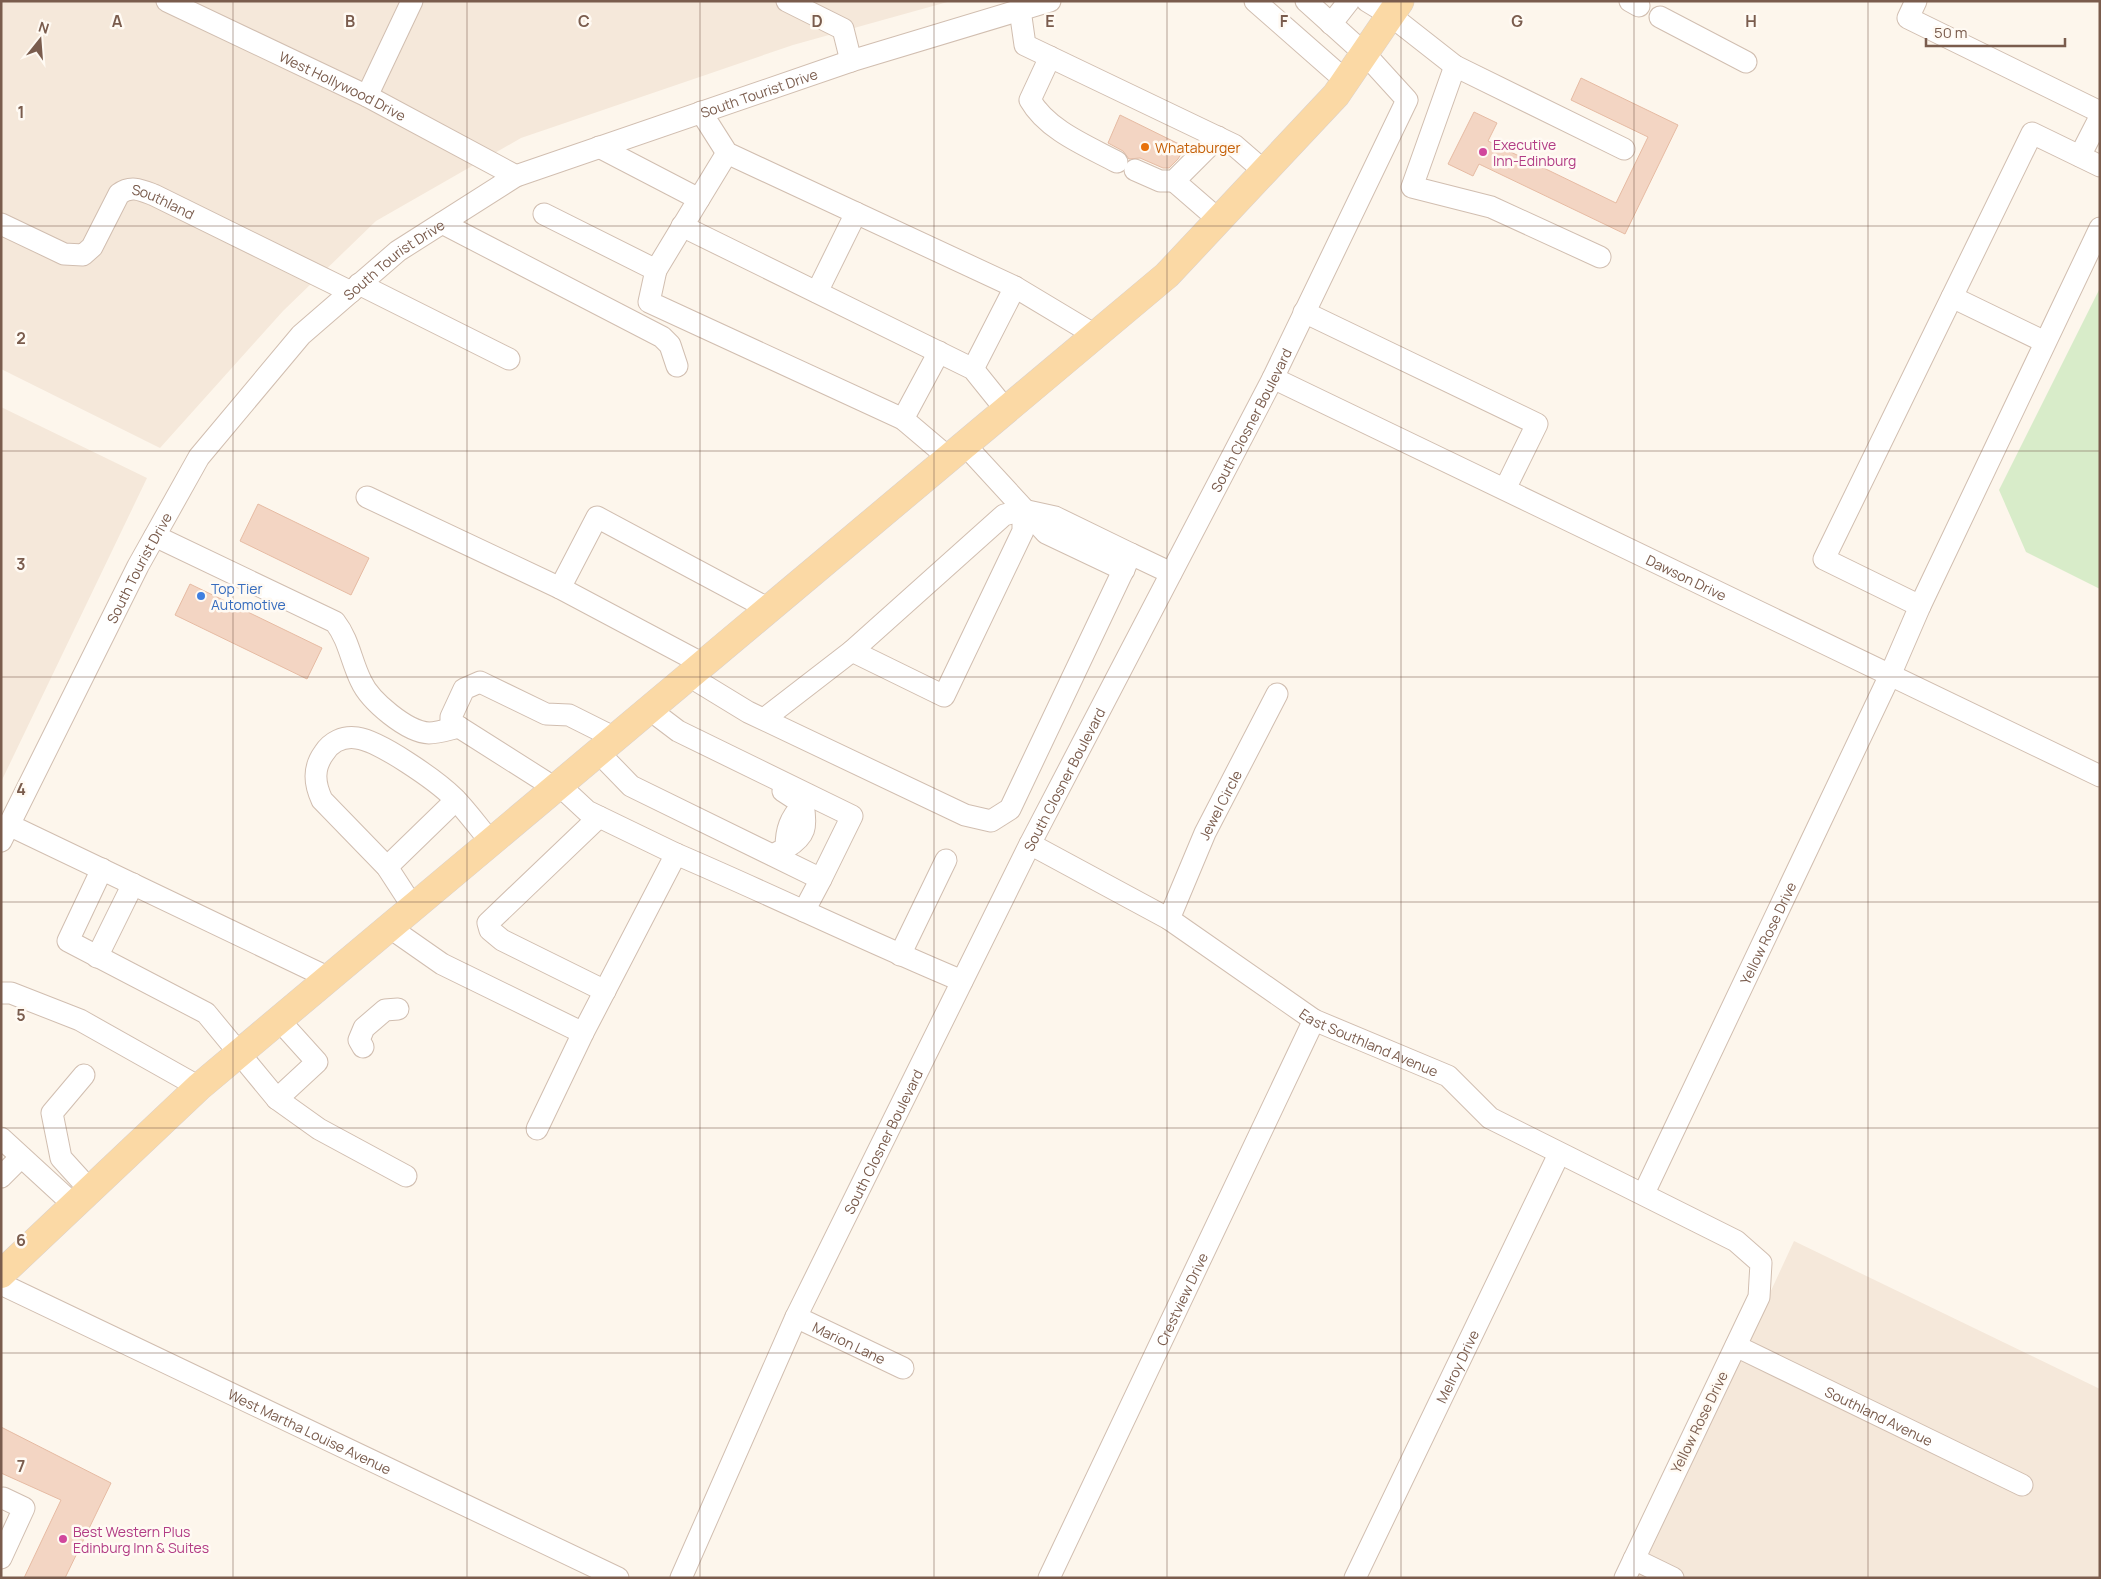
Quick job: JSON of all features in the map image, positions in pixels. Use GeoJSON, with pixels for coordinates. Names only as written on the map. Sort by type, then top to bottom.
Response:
{"type":"FeatureCollection","features":[{"type":"Feature","properties":{"kind":"main road"},"geometry":{"type":"LineString","coordinates":[[1,1274],[199,1087],[238,1053],[1167,275],[1336,95],[1366,55],[1395,8]]}},
{"type":"Feature","properties":{"kind":"street","name":"West Hollywood Drive"},"geometry":{"type":"LineString","coordinates":[[167,1],[367,96],[516,176]]}},
{"type":"Feature","properties":{"kind":"street"},"geometry":{"type":"LineString","coordinates":[[367,96],[412,1]]}},
{"type":"Feature","properties":{"kind":"street"},"geometry":{"type":"LineString","coordinates":[[787,1],[843,29],[851,61]]}},
{"type":"Feature","properties":{"kind":"street","name":"South Tourist Drive"},"geometry":{"type":"LineString","coordinates":[[5,833],[155,536],[199,456],[301,335],[398,251],[516,176],[851,61],[1050,1]]}},
{"type":"Feature","properties":{"kind":"street"},"geometry":{"type":"LineString","coordinates":[[1255,1],[1346,81]]}},
{"type":"Feature","properties":{"kind":"street"},"geometry":{"type":"LineString","coordinates":[[1306,1],[1366,55]]}},
{"type":"Feature","properties":{"kind":"street"},"geometry":{"type":"LineString","coordinates":[[1331,24],[1349,1]]}},
{"type":"Feature","properties":{"kind":"street"},"geometry":{"type":"LineString","coordinates":[[1368,1],[1395,8],[1455,66],[1624,149]]}},
{"type":"Feature","properties":{"kind":"street"},"geometry":{"type":"LineString","coordinates":[[1916,1],[1908,18],[2100,112]]}},
{"type":"Feature","properties":{"kind":"street"},"geometry":{"type":"LineString","coordinates":[[1020,10],[1025,45],[1234,145],[1264,171]]}},
{"type":"Feature","properties":{"kind":"street"},"geometry":{"type":"LineString","coordinates":[[1660,17],[1746,62]]}},
{"type":"Feature","properties":{"kind":"street","name":"South Closner Boulevard"},"geometry":{"type":"LineString","coordinates":[[681,1578],[796,1317],[1030,844],[1273,378],[1406,100],[1366,55]]}},
{"type":"Feature","properties":{"kind":"street"},"geometry":{"type":"LineString","coordinates":[[1050,57],[1030,100],[1038,115],[1076,140],[1126,166],[1160,181],[1174,181],[1219,220]]}},
{"type":"Feature","properties":{"kind":"street"},"geometry":{"type":"LineString","coordinates":[[1455,66],[1412,187],[1491,207],[1600,257]]}},
{"type":"Feature","properties":{"kind":"street"},"geometry":{"type":"LineString","coordinates":[[701,112],[727,153],[1015,287],[1095,336]]}},
{"type":"Feature","properties":{"kind":"street"},"geometry":{"type":"LineString","coordinates":[[2080,156],[2100,116]]}},
{"type":"Feature","properties":{"kind":"street"},"geometry":{"type":"LineString","coordinates":[[1920,606],[1824,559],[2032,133],[2100,166]]}},
{"type":"Feature","properties":{"kind":"street"},"geometry":{"type":"LineString","coordinates":[[1174,181],[1218,137]]}},
{"type":"Feature","properties":{"kind":"street"},"geometry":{"type":"LineString","coordinates":[[600,147],[699,199]]}},
{"type":"Feature","properties":{"kind":"street"},"geometry":{"type":"LineString","coordinates":[[727,153],[656,270],[649,302],[903,419],[957,451],[1046,533],[1127,562],[1171,573]]}},
{"type":"Feature","properties":{"kind":"street","name":"Southland"},"geometry":{"type":"LineString","coordinates":[[1,224],[64,254],[83,255],[92,246],[119,194],[130,189],[141,190],[355,288]]}},
{"type":"Feature","properties":{"kind":"street"},"geometry":{"type":"LineString","coordinates":[[818,292],[856,213]]}},
{"type":"Feature","properties":{"kind":"street"},"geometry":{"type":"LineString","coordinates":[[544,214],[656,270]]}},
{"type":"Feature","properties":{"kind":"street"},"geometry":{"type":"LineString","coordinates":[[442,223],[662,337],[670,345],[677,366]]}},
{"type":"Feature","properties":{"kind":"street"},"geometry":{"type":"LineString","coordinates":[[682,226],[974,369],[1006,410]]}},
{"type":"Feature","properties":{"kind":"street","name":"Yellow Rose Drive"},"geometry":{"type":"LineString","coordinates":[[1644,1193],[2100,228]]}},
{"type":"Feature","properties":{"kind":"street"},"geometry":{"type":"LineString","coordinates":[[974,369],[1015,287]]}},
{"type":"Feature","properties":{"kind":"street"},"geometry":{"type":"LineString","coordinates":[[355,288],[509,359]]}},
{"type":"Feature","properties":{"kind":"street"},"geometry":{"type":"LineString","coordinates":[[1952,297],[2045,342]]}},
{"type":"Feature","properties":{"kind":"street"},"geometry":{"type":"LineString","coordinates":[[1304,312],[1537,424],[1505,489]]}},
{"type":"Feature","properties":{"kind":"street"},"geometry":{"type":"LineString","coordinates":[[903,419],[939,352]]}},
{"type":"Feature","properties":{"kind":"street","name":"Dawson Drive"},"geometry":{"type":"LineString","coordinates":[[1273,378],[1891,673],[2100,776]]}},
{"type":"Feature","properties":{"kind":"street"},"geometry":{"type":"LineString","coordinates":[[367,497],[560,588],[696,670],[764,719],[965,815],[990,820],[1010,809],[1127,562]]}},
{"type":"Feature","properties":{"kind":"street"},"geometry":{"type":"LineString","coordinates":[[852,650],[944,696],[1024,531],[1023,510]]}},
{"type":"Feature","properties":{"kind":"street"},"geometry":{"type":"LineString","coordinates":[[764,719],[852,650],[1004,515],[1023,510]]}},
{"type":"Feature","properties":{"kind":"street"},"geometry":{"type":"LineString","coordinates":[[560,588],[597,517],[769,609]]}},
{"type":"Feature","properties":{"kind":"street"},"geometry":{"type":"LineString","coordinates":[[155,536],[335,622],[345,636],[361,682],[369,696],[380,707],[401,722],[428,733],[459,727]]}},
{"type":"Feature","properties":{"kind":"street"},"geometry":{"type":"LineString","coordinates":[[821,879],[779,852],[631,786],[607,745],[569,715],[546,714],[480,682],[464,689],[454,710],[451,722],[557,787],[586,811],[676,854],[900,955],[962,980]]}},
{"type":"Feature","properties":{"kind":"street","name":"Jewel Circle"},"geometry":{"type":"LineString","coordinates":[[1169,919],[1205,833],[1277,694]]}},
{"type":"Feature","properties":{"kind":"street"},"geometry":{"type":"LineString","coordinates":[[649,709],[678,731],[852,816],[804,911]]}},
{"type":"Feature","properties":{"kind":"street"},"geometry":{"type":"LineString","coordinates":[[413,907],[387,867],[322,800],[316,786],[319,760],[333,742],[342,738],[357,738],[368,742],[422,772],[456,800],[491,842]]}},
{"type":"Feature","properties":{"kind":"street"},"geometry":{"type":"LineString","coordinates":[[708,746],[727,764],[794,796],[803,804],[791,818],[779,852]]}},
{"type":"Feature","properties":{"kind":"street"},"geometry":{"type":"LineString","coordinates":[[387,867],[456,800]]}},
{"type":"Feature","properties":{"kind":"street"},"geometry":{"type":"LineString","coordinates":[[599,817],[488,923],[490,930],[502,940],[605,991]]}},
{"type":"Feature","properties":{"kind":"street"},"geometry":{"type":"LineString","coordinates":[[5,833],[102,869],[329,978]]}},
{"type":"Feature","properties":{"kind":"street","name":"East Southland Avenue"},"geometry":{"type":"LineString","coordinates":[[1030,844],[1169,919],[1314,1020],[1448,1076],[1490,1118],[1559,1154],[1644,1193],[1736,1241],[1761,1264]]}},
{"type":"Feature","properties":{"kind":"street"},"geometry":{"type":"LineString","coordinates":[[537,1129],[583,1033],[676,854]]}},
{"type":"Feature","properties":{"kind":"street"},"geometry":{"type":"LineString","coordinates":[[900,955],[946,860]]}},
{"type":"Feature","properties":{"kind":"street"},"geometry":{"type":"LineString","coordinates":[[102,869],[68,941],[206,1013],[277,1098],[319,1129],[406,1176]]}},
{"type":"Feature","properties":{"kind":"street"},"geometry":{"type":"LineString","coordinates":[[98,957],[133,884]]}},
{"type":"Feature","properties":{"kind":"street"},"geometry":{"type":"LineString","coordinates":[[389,927],[442,964],[583,1033]]}},
{"type":"Feature","properties":{"kind":"street"},"geometry":{"type":"LineString","coordinates":[[1,993],[11,993],[80,1020],[199,1087]]}},
{"type":"Feature","properties":{"kind":"street"},"geometry":{"type":"LineString","coordinates":[[363,1047],[360,1040],[364,1028],[385,1010],[398,1009]]}},
{"type":"Feature","properties":{"kind":"street"},"geometry":{"type":"LineString","coordinates":[[277,1098],[317,1062],[279,1020]]}},
{"type":"Feature","properties":{"kind":"street","name":"Crestview Drive"},"geometry":{"type":"LineString","coordinates":[[1048,1578],[1314,1020]]}},
{"type":"Feature","properties":{"kind":"street"},"geometry":{"type":"LineString","coordinates":[[82,1198],[61,1158],[52,1112],[84,1075]]}},
{"type":"Feature","properties":{"kind":"street"},"geometry":{"type":"LineString","coordinates":[[1,1138],[21,1156],[82,1198]]}},
{"type":"Feature","properties":{"kind":"street","name":"Melroy Drive"},"geometry":{"type":"LineString","coordinates":[[1355,1578],[1559,1154]]}},
{"type":"Feature","properties":{"kind":"street"},"geometry":{"type":"LineString","coordinates":[[1,1178],[21,1156]]}},
{"type":"Feature","properties":{"kind":"street","name":"Yellow Rose Drive"},"geometry":{"type":"LineString","coordinates":[[1630,1569],[1759,1297],[1761,1264]]}},
{"type":"Feature","properties":{"kind":"street","name":"West Martha Louise Avenue"},"geometry":{"type":"LineString","coordinates":[[1,1284],[618,1578]]}},
{"type":"Feature","properties":{"kind":"street","name":"Marion Lane"},"geometry":{"type":"LineString","coordinates":[[796,1317],[903,1368]]}},
{"type":"Feature","properties":{"kind":"street","name":"Southland Avenue"},"geometry":{"type":"LineString","coordinates":[[1736,1346],[2022,1485]]}},
{"type":"Feature","properties":{"kind":"street"},"geometry":{"type":"LineString","coordinates":[[1,1558],[24,1508],[3,1498]]}},
{"type":"Feature","properties":{"kind":"street"},"geometry":{"type":"LineString","coordinates":[[1630,1569],[1672,1578]]}},
{"type":"Feature","properties":{"kind":"shaded area"},"geometry":{"type":"Polygon","coordinates":[[[1,1],[951,1],[793,45],[521,138],[376,221],[283,311],[160,448],[1,369],[1,1]]]}},
{"type":"Feature","properties":{"kind":"shaded area"},"geometry":{"type":"Polygon","coordinates":[[[1,407],[147,478],[1,782],[1,407]]]}},
{"type":"Feature","properties":{"kind":"shaded area"},"geometry":{"type":"Polygon","coordinates":[[[1794,1241],[2100,1389],[2100,1578],[1638,1578],[1794,1241]]]}},
{"type":"Feature","properties":{"kind":"green space"},"geometry":{"type":"Polygon","coordinates":[[[2100,288],[2100,589],[2026,552],[1999,490],[2100,288]]]}},
{"type":"Feature","properties":{"kind":"building","name":"Executive Inn-Edinburg"},"geometry":{"type":"Polygon","coordinates":[[[1581,78],[1678,125],[1625,234],[1479,164],[1473,176],[1448,164],[1474,112],[1497,123],[1488,141],[1616,203],[1648,137],[1571,100],[1581,78]]]}},
{"type":"Feature","properties":{"kind":"building","name":"Whataburger"},"geometry":{"type":"Polygon","coordinates":[[[1120,115],[1185,147],[1178,159],[1169,168],[1163,168],[1140,158],[1129,159],[1123,151],[1108,143],[1120,115]]]}},
{"type":"Feature","properties":{"kind":"building"},"geometry":{"type":"Polygon","coordinates":[[[258,504],[369,558],[351,595],[240,541],[258,504]]]}},
{"type":"Feature","properties":{"kind":"building"},"geometry":{"type":"Polygon","coordinates":[[[190,584],[322,648],[307,679],[175,615],[190,584]]]}},
{"type":"Feature","properties":{"kind":"building","name":"Best Western Plus Edinburg Inn & Suites"},"geometry":{"type":"Polygon","coordinates":[[[1,1427],[111,1483],[65,1578],[24,1578],[61,1500],[1,1473],[1,1427]]]}},
{"type":"Feature","properties":{"kind":"place","name":"Whataburger"},"geometry":{"type":"Point","coordinates":[1145,147]}},
{"type":"Feature","properties":{"kind":"place","name":"Executive Inn-Edinburg"},"geometry":{"type":"Point","coordinates":[1483,152]}},
{"type":"Feature","properties":{"kind":"place","name":"Top Tier Automotive"},"geometry":{"type":"Point","coordinates":[201,596]}},
{"type":"Feature","properties":{"kind":"place","name":"Best Western Plus Edinburg Inn & Suites"},"geometry":{"type":"Point","coordinates":[63,1539]}}]}
